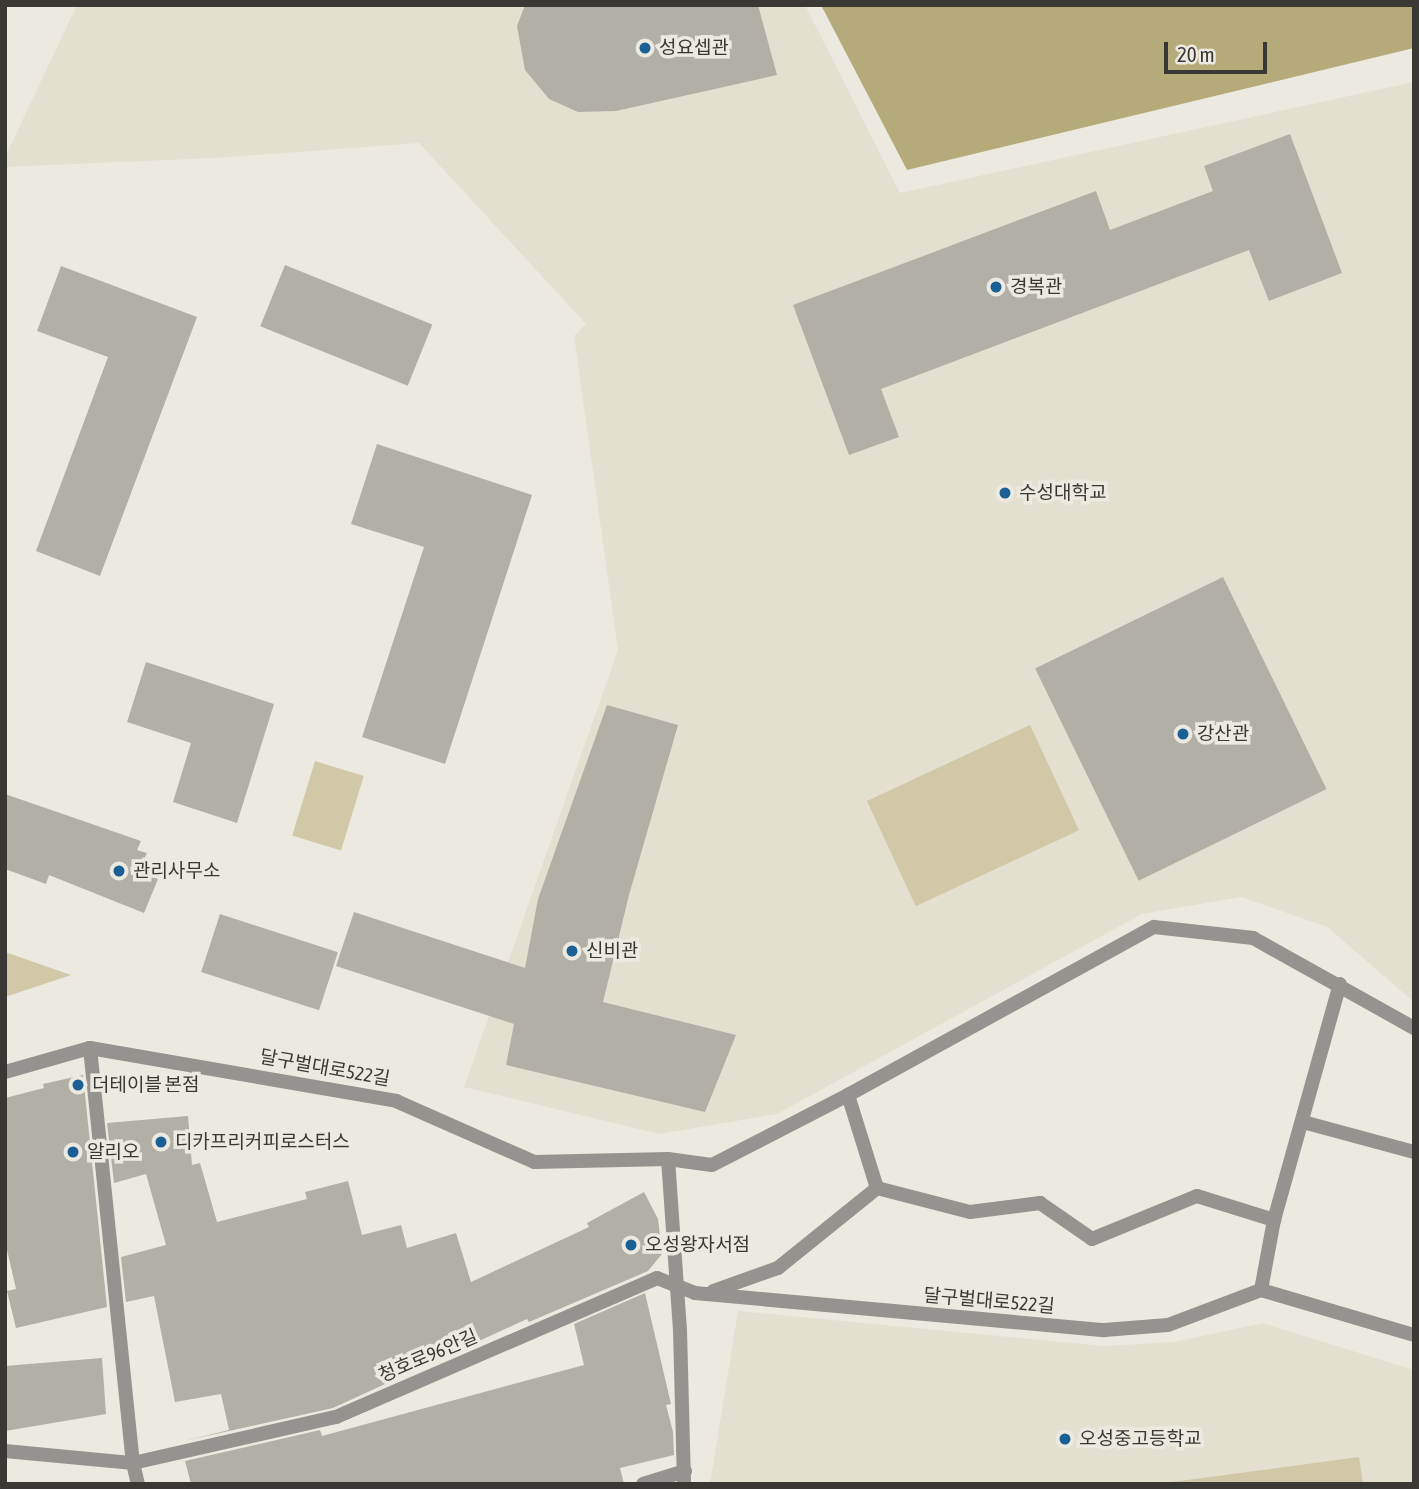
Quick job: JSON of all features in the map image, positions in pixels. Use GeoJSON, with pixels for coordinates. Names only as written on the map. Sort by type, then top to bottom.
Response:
{"type":"FeatureCollection","features":[{"type":"Feature","properties":{"kind":"street","name":"달구벌대로522길"},"geometry":{"type":"LineString","coordinates":[[5,1072],[90,1048],[397,1101],[534,1161],[668,1159],[712,1165],[848,1095],[1154,927],[1252,938],[1340,984],[1414,1028]]}},
{"type":"Feature","properties":{"kind":"street"},"geometry":{"type":"LineString","coordinates":[[1340,984],[1274,1220],[1261,1290],[1414,1335]]}},
{"type":"Feature","properties":{"kind":"street"},"geometry":{"type":"LineString","coordinates":[[90,1048],[133,1463],[138,1484]]}},
{"type":"Feature","properties":{"kind":"street"},"geometry":{"type":"LineString","coordinates":[[848,1095],[877,1188]]}},
{"type":"Feature","properties":{"kind":"street"},"geometry":{"type":"LineString","coordinates":[[1303,1122],[1414,1152]]}},
{"type":"Feature","properties":{"kind":"street"},"geometry":{"type":"LineString","coordinates":[[643,1484],[684,1477],[668,1159]]}},
{"type":"Feature","properties":{"kind":"street"},"geometry":{"type":"LineString","coordinates":[[877,1188],[970,1212],[1040,1203],[1092,1239],[1197,1196],[1274,1220]]}},
{"type":"Feature","properties":{"kind":"street"},"geometry":{"type":"LineString","coordinates":[[708,1293],[778,1268],[877,1188]]}},
{"type":"Feature","properties":{"kind":"street","name":"청호로96안길"},"geometry":{"type":"LineString","coordinates":[[5,1451],[133,1463],[336,1417],[657,1278],[676,1287]]}},
{"type":"Feature","properties":{"kind":"street","name":"달구벌대로522길"},"geometry":{"type":"LineString","coordinates":[[676,1287],[708,1293],[1104,1330],[1168,1325],[1261,1290]]}},
{"type":"Feature","properties":{"kind":"shaded area","name":"수성대학교"},"geometry":{"type":"Polygon","coordinates":[[[77,5],[805,5],[900,193],[1414,82],[1414,1002],[1327,927],[1241,897],[1142,914],[777,1114],[659,1134],[464,1087],[618,650],[574,336],[586,324],[419,143],[215,158],[5,167],[5,157],[77,5]]]}},
{"type":"Feature","properties":{"kind":"shaded area"},"geometry":{"type":"Polygon","coordinates":[[[821,5],[1414,5],[1414,48],[907,170],[821,5]]]}},
{"type":"Feature","properties":{"kind":"shaded area"},"geometry":{"type":"Polygon","coordinates":[[[1030,725],[1079,830],[916,906],[867,801],[1030,725]]]}},
{"type":"Feature","properties":{"kind":"shaded area"},"geometry":{"type":"Polygon","coordinates":[[[315,761],[364,776],[341,851],[292,836],[315,761]]]}},
{"type":"Feature","properties":{"kind":"shaded area"},"geometry":{"type":"Polygon","coordinates":[[[5,952],[71,975],[5,997],[5,952]]]}},
{"type":"Feature","properties":{"kind":"shaded area","name":"오성중고등학교"},"geometry":{"type":"Polygon","coordinates":[[[738,1311],[1104,1346],[1174,1342],[1263,1323],[1414,1370],[1414,1484],[710,1484],[738,1311]]]}},
{"type":"Feature","properties":{"kind":"shaded area"},"geometry":{"type":"Polygon","coordinates":[[[1359,1457],[1363,1484],[1157,1484],[1359,1457]]]}},
{"type":"Feature","properties":{"kind":"building","name":"성요셉관"},"geometry":{"type":"Polygon","coordinates":[[[525,5],[758,5],[777,75],[616,111],[578,112],[549,99],[525,70],[517,26],[525,5]]]}},
{"type":"Feature","properties":{"kind":"building","name":"경복관"},"geometry":{"type":"Polygon","coordinates":[[[1290,134],[1342,273],[1269,301],[1249,250],[881,389],[899,437],[849,455],[793,305],[1096,191],[1110,230],[1213,191],[1204,166],[1290,134]]]}},
{"type":"Feature","properties":{"kind":"building"},"geometry":{"type":"Polygon","coordinates":[[[285,265],[432,325],[408,386],[260,326],[285,265]]]}},
{"type":"Feature","properties":{"kind":"building"},"geometry":{"type":"Polygon","coordinates":[[[61,266],[197,317],[100,576],[36,551],[108,357],[37,331],[61,266]]]}},
{"type":"Feature","properties":{"kind":"building"},"geometry":{"type":"Polygon","coordinates":[[[377,444],[532,495],[445,764],[362,737],[424,547],[351,524],[377,444]]]}},
{"type":"Feature","properties":{"kind":"building","name":"강산관"},"geometry":{"type":"Polygon","coordinates":[[[1223,577],[1326,789],[1139,881],[1035,669],[1223,577]]]}},
{"type":"Feature","properties":{"kind":"building"},"geometry":{"type":"Polygon","coordinates":[[[146,662],[274,704],[237,823],[173,802],[191,743],[127,722],[146,662]]]}},
{"type":"Feature","properties":{"kind":"building","name":"신비관"},"geometry":{"type":"Polygon","coordinates":[[[607,705],[678,725],[629,895],[603,1002],[736,1035],[705,1112],[506,1065],[514,1024],[336,966],[354,912],[525,968],[538,899],[607,705]]]}},
{"type":"Feature","properties":{"kind":"building"},"geometry":{"type":"Polygon","coordinates":[[[5,794],[141,841],[137,850],[147,853],[143,862],[153,866],[150,876],[158,879],[144,913],[49,875],[46,884],[5,869],[5,794]]]}},
{"type":"Feature","properties":{"kind":"building"},"geometry":{"type":"Polygon","coordinates":[[[220,914],[338,952],[319,1010],[201,972],[220,914]]]}},
{"type":"Feature","properties":{"kind":"building"},"geometry":{"type":"Polygon","coordinates":[[[83,1075],[107,1307],[16,1328],[7,1291],[16,1289],[5,1241],[5,1098],[44,1088],[43,1084],[83,1075]]]}},
{"type":"Feature","properties":{"kind":"building"},"geometry":{"type":"Polygon","coordinates":[[[188,1116],[192,1165],[200,1163],[217,1222],[307,1199],[305,1192],[348,1181],[362,1235],[401,1225],[407,1248],[456,1233],[471,1282],[589,1227],[587,1223],[644,1192],[658,1219],[662,1254],[648,1271],[529,1322],[527,1319],[333,1408],[184,1441],[229,1430],[221,1394],[175,1402],[154,1296],[126,1302],[121,1257],[166,1245],[146,1174],[114,1183],[107,1123],[188,1116]]]}},
{"type":"Feature","properties":{"kind":"building"},"geometry":{"type":"Polygon","coordinates":[[[645,1293],[671,1404],[666,1405],[673,1432],[674,1455],[620,1468],[624,1484],[191,1484],[185,1461],[320,1430],[322,1436],[584,1365],[574,1324],[645,1293]]]}},
{"type":"Feature","properties":{"kind":"building"},"geometry":{"type":"Polygon","coordinates":[[[102,1358],[106,1414],[5,1431],[5,1366],[102,1358]]]}},
{"type":"Feature","properties":{"kind":"place","name":"성요셉관"},"geometry":{"type":"Point","coordinates":[645,48]}},
{"type":"Feature","properties":{"kind":"place","name":"경복관"},"geometry":{"type":"Point","coordinates":[996,287]}},
{"type":"Feature","properties":{"kind":"place","name":"수성대학교"},"geometry":{"type":"Point","coordinates":[1005,493]}},
{"type":"Feature","properties":{"kind":"place","name":"강산관"},"geometry":{"type":"Point","coordinates":[1183,734]}},
{"type":"Feature","properties":{"kind":"place","name":"관리사무소"},"geometry":{"type":"Point","coordinates":[119,871]}},
{"type":"Feature","properties":{"kind":"place","name":"신비관"},"geometry":{"type":"Point","coordinates":[572,951]}},
{"type":"Feature","properties":{"kind":"place","name":"더테이블 본점"},"geometry":{"type":"Point","coordinates":[78,1085]}},
{"type":"Feature","properties":{"kind":"place","name":"디카프리커피로스터스"},"geometry":{"type":"Point","coordinates":[161,1142]}},
{"type":"Feature","properties":{"kind":"place","name":"알리오"},"geometry":{"type":"Point","coordinates":[73,1152]}},
{"type":"Feature","properties":{"kind":"place","name":"오성왕자서점"},"geometry":{"type":"Point","coordinates":[631,1245]}},
{"type":"Feature","properties":{"kind":"place","name":"오성중고등학교"},"geometry":{"type":"Point","coordinates":[1065,1439]}}]}
